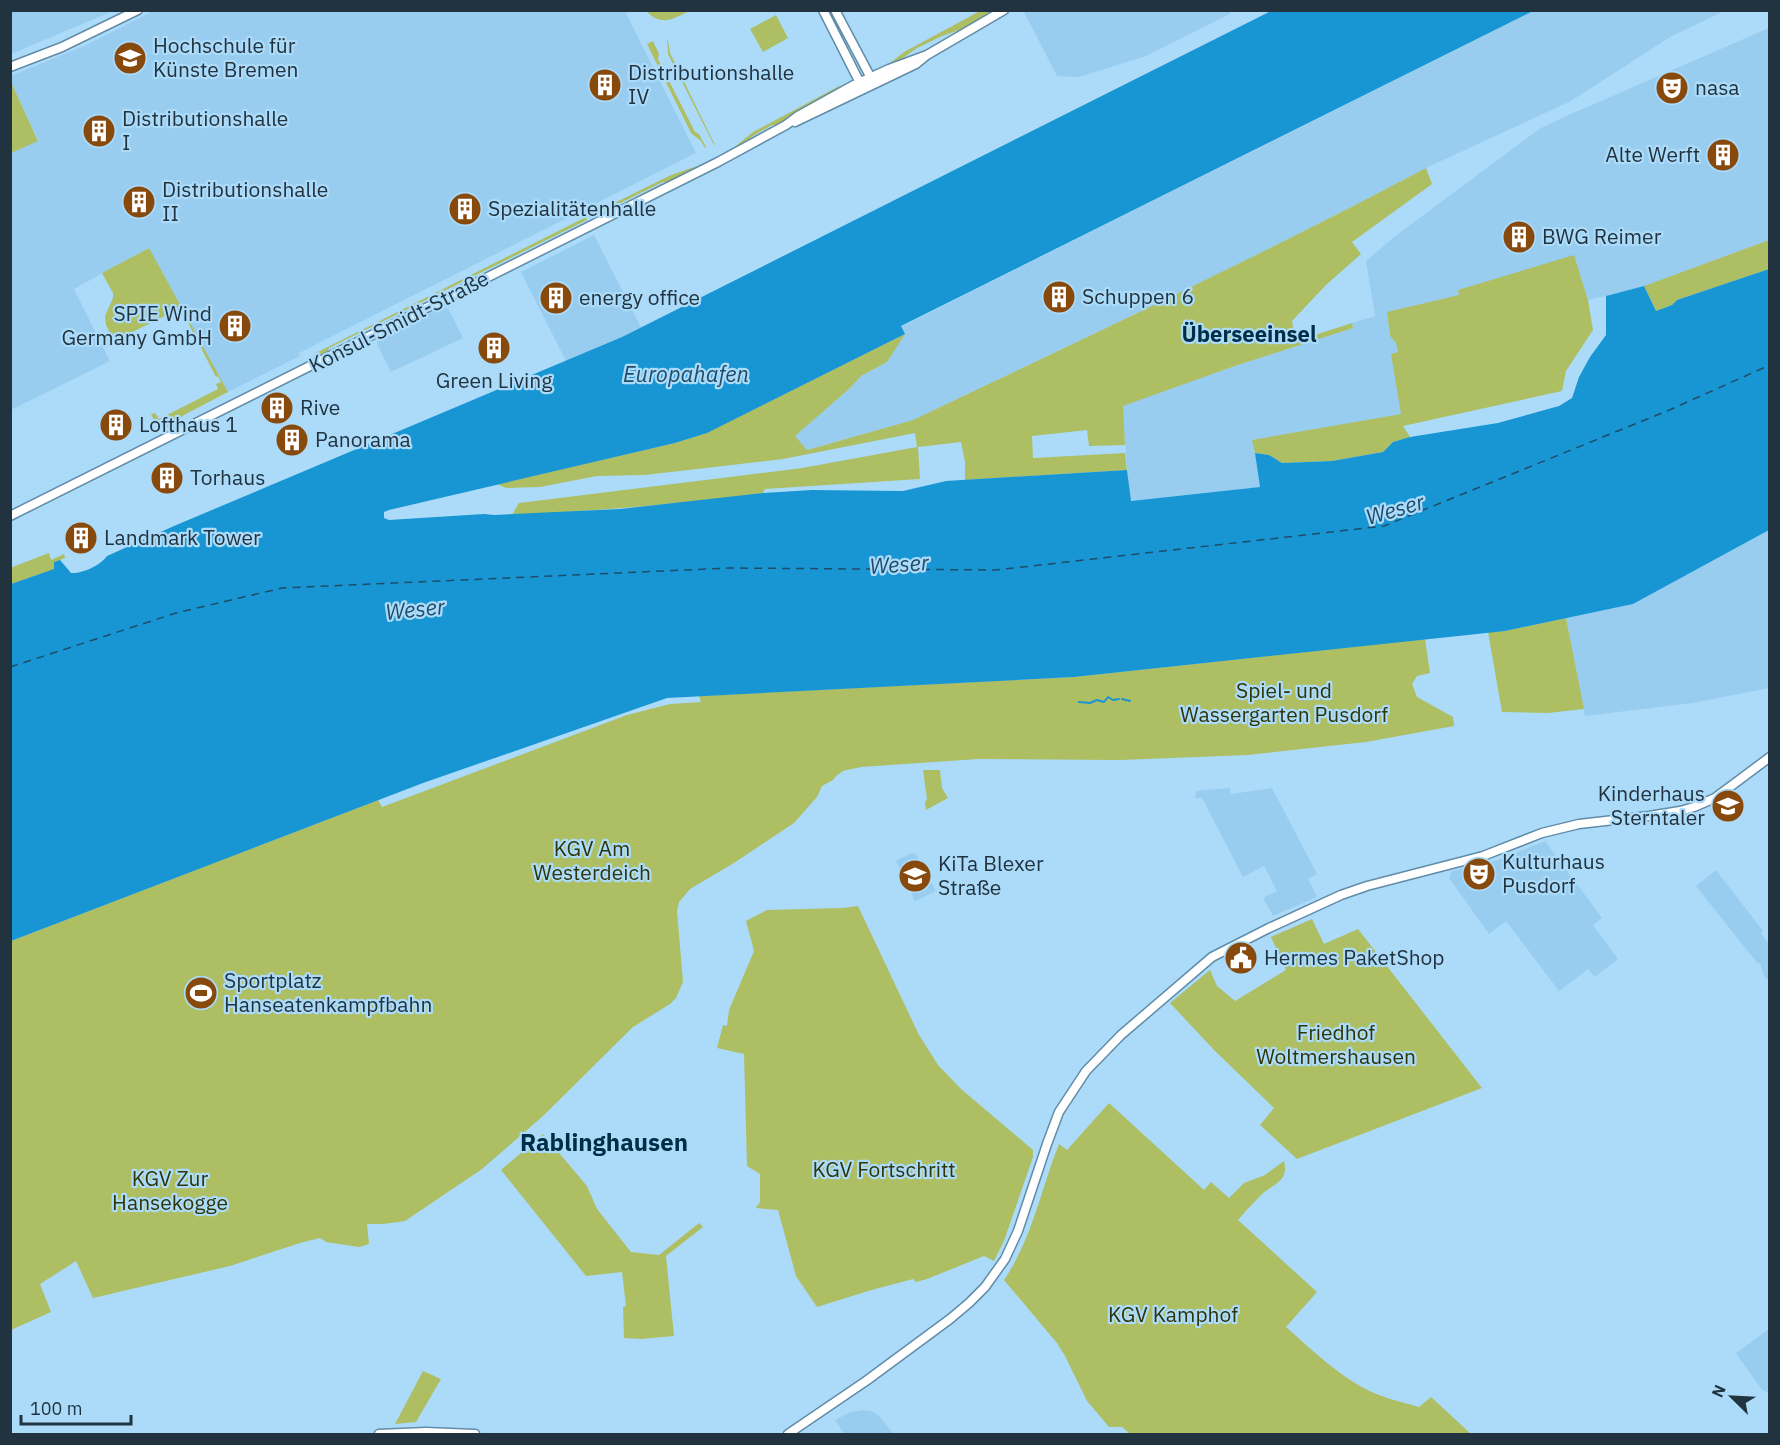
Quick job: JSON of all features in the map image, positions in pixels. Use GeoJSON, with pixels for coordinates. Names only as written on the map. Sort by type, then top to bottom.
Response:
{"type":"FeatureCollection","features":[{"type":"Feature","properties":{"kind":"street"},"geometry":{"type":"LineString","coordinates":[[10,67],[62,47],[138,10]]}},
{"type":"Feature","properties":{"kind":"street"},"geometry":{"type":"LineString","coordinates":[[823,10],[860,83],[870,82],[835,10]]}},
{"type":"Feature","properties":{"kind":"street","name":"Konsul-Smidt-Straße"},"geometry":{"type":"LineString","coordinates":[[786,125],[802,120],[870,82],[916,64],[927,55],[1004,10]]}},
{"type":"Feature","properties":{"kind":"street","name":"Konsul-Smidt-Straße"},"geometry":{"type":"LineString","coordinates":[[10,516],[675,183],[860,83]]}},
{"type":"Feature","properties":{"kind":"street"},"geometry":{"type":"LineString","coordinates":[[788,1434],[866,1381],[950,1319],[985,1287],[1005,1258],[1018,1231],[1059,1112],[1086,1071],[1121,1035],[1212,957],[1269,927],[1341,895],[1377,883],[1477,858],[1542,833],[1694,807],[1715,798],[1770,757]]}},
{"type":"Feature","properties":{"kind":"street"},"geometry":{"type":"LineString","coordinates":[[379,1434],[436,1432],[475,1434]]}},
{"type":"Feature","properties":{"kind":"shaded area"},"geometry":{"type":"Polygon","coordinates":[[[11,10],[113,11],[11,54],[11,10]]]}},
{"type":"Feature","properties":{"kind":"shaded area"},"geometry":{"type":"Polygon","coordinates":[[[1229,10],[1230,14],[1146,56],[1079,77],[1057,76],[1024,12],[1229,10]]]}},
{"type":"Feature","properties":{"kind":"shaded area"},"geometry":{"type":"Polygon","coordinates":[[[153,11],[625,11],[696,153],[299,353],[300,356],[228,392],[148,248],[74,289],[110,361],[11,410],[11,153],[38,140],[10,76],[84,46],[153,11]]]}},
{"type":"Feature","properties":{"kind":"shaded area"},"geometry":{"type":"Polygon","coordinates":[[[1533,11],[1724,11],[1670,37],[1571,101],[1426,168],[1212,277],[913,420],[806,450],[794,436],[861,376],[887,362],[901,327],[1533,11]]]}},
{"type":"Feature","properties":{"kind":"shaded area"},"geometry":{"type":"Polygon","coordinates":[[[1769,28],[1769,240],[1644,286],[1588,300],[1574,256],[1458,290],[1460,295],[1387,312],[1390,336],[1396,343],[1398,352],[1391,354],[1402,414],[1253,440],[1261,487],[1130,501],[1122,406],[1353,328],[1352,323],[1375,316],[1366,261],[1394,237],[1527,138],[1564,117],[1769,28]]]}},
{"type":"Feature","properties":{"kind":"shaded area"},"geometry":{"type":"Polygon","coordinates":[[[594,235],[641,327],[566,361],[521,272],[594,235]]]}},
{"type":"Feature","properties":{"kind":"shaded area"},"geometry":{"type":"Polygon","coordinates":[[[443,306],[449,310],[463,338],[391,372],[377,344],[378,338],[443,306]]]}},
{"type":"Feature","properties":{"kind":"shaded area"},"geometry":{"type":"Polygon","coordinates":[[[1769,530],[1769,688],[1693,703],[1585,716],[1566,618],[1633,604],[1769,530]]]}},
{"type":"Feature","properties":{"kind":"shaded area"},"geometry":{"type":"Polygon","coordinates":[[[1230,788],[1231,794],[1272,788],[1317,874],[1308,879],[1317,897],[1273,916],[1263,898],[1277,891],[1264,866],[1243,877],[1202,798],[1195,798],[1196,791],[1230,788]]]}},
{"type":"Feature","properties":{"kind":"shaded area"},"geometry":{"type":"Polygon","coordinates":[[[1545,841],[1602,918],[1593,925],[1618,959],[1595,977],[1588,969],[1559,991],[1506,921],[1489,934],[1449,878],[1452,871],[1498,860],[1545,841]]]}},
{"type":"Feature","properties":{"kind":"shaded area","name":"KiTa Blexer Straße"},"geometry":{"type":"Polygon","coordinates":[[[911,853],[916,854],[936,891],[915,901],[896,861],[911,853]]]}},
{"type":"Feature","properties":{"kind":"shaded area"},"geometry":{"type":"Polygon","coordinates":[[[1716,870],[1763,931],[1761,933],[1769,944],[1769,978],[1766,980],[1760,963],[1758,964],[1696,886],[1716,870]]]}},
{"type":"Feature","properties":{"kind":"shaded area"},"geometry":{"type":"Polygon","coordinates":[[[1769,1329],[1769,1393],[1762,1390],[1736,1353],[1769,1329]]]}},
{"type":"Feature","properties":{"kind":"shaded area"},"geometry":{"type":"Polygon","coordinates":[[[863,1410],[878,1415],[894,1434],[844,1434],[835,1420],[851,1412],[863,1410]]]}},
{"type":"Feature","properties":{"kind":"green space"},"geometry":{"type":"Polygon","coordinates":[[[646,11],[689,11],[673,19],[662,20],[646,11]]]}},
{"type":"Feature","properties":{"kind":"green space"},"geometry":{"type":"Polygon","coordinates":[[[980,11],[993,11],[992,14],[965,28],[917,48],[900,60],[886,66],[904,52],[980,11]]]}},
{"type":"Feature","properties":{"kind":"green space"},"geometry":{"type":"Polygon","coordinates":[[[776,15],[788,38],[763,52],[750,29],[776,15]]]}},
{"type":"Feature","properties":{"kind":"green space"},"geometry":{"type":"Polygon","coordinates":[[[667,39],[670,53],[716,147],[668,54],[667,39]]]}},
{"type":"Feature","properties":{"kind":"green space"},"geometry":{"type":"Polygon","coordinates":[[[653,41],[659,54],[658,59],[705,148],[701,141],[691,133],[647,44],[653,41]]]}},
{"type":"Feature","properties":{"kind":"green space"},"geometry":{"type":"Polygon","coordinates":[[[11,82],[38,141],[10,153],[11,82]]]}},
{"type":"Feature","properties":{"kind":"green space"},"geometry":{"type":"Polygon","coordinates":[[[841,85],[837,90],[776,126],[772,125],[751,137],[750,141],[732,150],[753,132],[841,85]]]}},
{"type":"Feature","properties":{"kind":"green space"},"geometry":{"type":"Polygon","coordinates":[[[697,166],[668,183],[663,182],[590,218],[588,216],[671,175],[697,166]]]}},
{"type":"Feature","properties":{"kind":"green space"},"geometry":{"type":"Polygon","coordinates":[[[1426,168],[1432,184],[1352,242],[1361,254],[1326,285],[1292,321],[1296,341],[1352,323],[1353,328],[1232,367],[1123,406],[1125,445],[1089,446],[1087,430],[1032,436],[1033,458],[1125,453],[1127,470],[965,480],[965,462],[961,442],[918,447],[920,479],[765,489],[763,493],[669,504],[512,515],[519,503],[802,468],[917,447],[915,433],[783,459],[645,475],[597,476],[540,487],[506,488],[497,484],[675,443],[706,433],[905,334],[887,362],[861,376],[795,436],[807,450],[913,420],[1107,328],[1426,168]]]}},
{"type":"Feature","properties":{"kind":"green space"},"geometry":{"type":"Polygon","coordinates":[[[586,217],[587,220],[329,348],[322,356],[314,354],[586,217]]]}},
{"type":"Feature","properties":{"kind":"green space"},"geometry":{"type":"Polygon","coordinates":[[[1769,240],[1769,269],[1677,300],[1672,305],[1656,311],[1644,286],[1769,240]]]}},
{"type":"Feature","properties":{"kind":"green space"},"geometry":{"type":"Polygon","coordinates":[[[149,248],[228,392],[162,429],[157,426],[151,414],[155,413],[159,419],[218,389],[216,384],[221,382],[218,376],[216,377],[179,309],[114,341],[106,325],[105,316],[113,293],[102,273],[149,248]]]}},
{"type":"Feature","properties":{"kind":"green space"},"geometry":{"type":"Polygon","coordinates":[[[1574,255],[1588,300],[1593,330],[1566,371],[1562,391],[1403,426],[1410,437],[1393,442],[1383,452],[1332,461],[1282,463],[1269,455],[1255,453],[1252,440],[1401,414],[1391,354],[1398,352],[1396,343],[1390,336],[1387,312],[1459,295],[1458,290],[1574,255]]]}},
{"type":"Feature","properties":{"kind":"green space"},"geometry":{"type":"Polygon","coordinates":[[[49,553],[51,560],[64,554],[65,558],[55,562],[55,569],[11,584],[10,568],[49,553]]]}},
{"type":"Feature","properties":{"kind":"green space"},"geometry":{"type":"Polygon","coordinates":[[[1566,618],[1584,709],[1548,713],[1502,712],[1488,632],[1505,631],[1566,618]]]}},
{"type":"Feature","properties":{"kind":"green space"},"geometry":{"type":"Polygon","coordinates":[[[1425,639],[1430,673],[1417,676],[1412,684],[1417,697],[1453,717],[1454,726],[1366,742],[1248,755],[1121,760],[978,759],[861,767],[843,771],[822,786],[817,797],[794,823],[690,889],[679,902],[677,911],[683,982],[676,998],[633,1027],[543,1116],[482,1169],[405,1221],[367,1224],[369,1244],[359,1247],[326,1242],[320,1238],[230,1266],[93,1298],[76,1261],[40,1284],[51,1312],[11,1330],[11,941],[378,800],[382,807],[627,715],[670,704],[701,702],[699,696],[1074,677],[1425,639]]]}},
{"type":"Feature","properties":{"kind":"green space"},"geometry":{"type":"Polygon","coordinates":[[[923,770],[940,770],[942,788],[948,798],[926,810],[927,799],[923,770]]]}},
{"type":"Feature","properties":{"kind":"green space","name":"KGV Fortschritt"},"geometry":{"type":"Polygon","coordinates":[[[858,906],[919,1035],[938,1065],[961,1089],[1033,1150],[1033,1157],[1004,1241],[994,1261],[984,1256],[927,1279],[916,1282],[913,1279],[817,1307],[796,1276],[778,1210],[756,1208],[760,1202],[760,1174],[747,1166],[744,1054],[717,1048],[723,1025],[727,1026],[729,1010],[754,951],[746,921],[767,910],[858,906]]]}},
{"type":"Feature","properties":{"kind":"green space","name":"Friedhof Woltmershausen"},"geometry":{"type":"Polygon","coordinates":[[[1312,919],[1324,944],[1358,929],[1482,1088],[1297,1159],[1260,1125],[1274,1108],[1215,1051],[1170,1003],[1210,970],[1217,986],[1235,1001],[1286,970],[1271,937],[1312,919]]]}},
{"type":"Feature","properties":{"kind":"green space","name":"KGV Kamphof"},"geometry":{"type":"Polygon","coordinates":[[[1109,1103],[1204,1190],[1211,1182],[1229,1198],[1244,1183],[1265,1175],[1284,1161],[1285,1168],[1282,1178],[1261,1195],[1238,1220],[1317,1292],[1286,1327],[1354,1383],[1379,1395],[1419,1407],[1431,1397],[1471,1434],[1130,1434],[1122,1427],[1109,1427],[1087,1401],[1057,1343],[1004,1280],[1029,1231],[1059,1144],[1067,1150],[1109,1103]]]}},
{"type":"Feature","properties":{"kind":"green space"},"geometry":{"type":"Polygon","coordinates":[[[543,1134],[587,1186],[597,1209],[631,1252],[659,1255],[699,1223],[703,1227],[666,1256],[674,1336],[624,1338],[623,1307],[626,1306],[622,1272],[586,1276],[501,1170],[543,1134]]]}},
{"type":"Feature","properties":{"kind":"green space"},"geometry":{"type":"Polygon","coordinates":[[[423,1371],[441,1379],[416,1422],[395,1424],[423,1371]]]}},
{"type":"Feature","properties":{"kind":"water"},"geometry":{"type":"Polygon","coordinates":[[[1273,10],[1533,11],[901,326],[905,334],[707,433],[675,443],[389,510],[384,512],[384,518],[389,520],[620,509],[763,493],[812,490],[903,491],[946,481],[1127,470],[1131,501],[1260,487],[1255,453],[1269,455],[1282,463],[1332,461],[1383,452],[1393,442],[1410,437],[1498,423],[1559,406],[1572,398],[1579,377],[1606,335],[1606,296],[1644,286],[1656,311],[1672,305],[1677,300],[1769,269],[1769,530],[1633,604],[1505,631],[1074,677],[667,698],[423,783],[11,941],[11,584],[54,569],[54,562],[60,560],[71,573],[96,566],[107,556],[174,526],[622,337],[1273,10]]]}},
{"type":"Feature","properties":{"kind":"waterway"},"geometry":{"type":"LineString","coordinates":[[1079,702],[1090,703],[1097,700],[1104,702],[1108,697],[1113,700],[1119,699]]}},
{"type":"Feature","properties":{"kind":"waterway"},"geometry":{"type":"LineString","coordinates":[[1122,699],[1130,701]]}},
{"type":"Feature","properties":{"kind":"ferry route"},"geometry":{"type":"LineString","coordinates":[[10,667],[176,613],[282,588],[729,568],[996,570],[1384,526],[1667,411],[1770,365]]}},
{"type":"Feature","properties":{"kind":"place","name":"Hochschule für Künste Bremen"},"geometry":{"type":"Point","coordinates":[130,58]}},
{"type":"Feature","properties":{"kind":"place","name":"Distributionshalle IV"},"geometry":{"type":"Point","coordinates":[605,85]}},
{"type":"Feature","properties":{"kind":"place","name":"nasa"},"geometry":{"type":"Point","coordinates":[1672,88]}},
{"type":"Feature","properties":{"kind":"place","name":"Distributionshalle I"},"geometry":{"type":"Point","coordinates":[99,131]}},
{"type":"Feature","properties":{"kind":"place","name":"Alte Werft"},"geometry":{"type":"Point","coordinates":[1723,155]}},
{"type":"Feature","properties":{"kind":"place","name":"Distributionshalle II"},"geometry":{"type":"Point","coordinates":[139,202]}},
{"type":"Feature","properties":{"kind":"place","name":"Spezialitätenhalle"},"geometry":{"type":"Point","coordinates":[465,209]}},
{"type":"Feature","properties":{"kind":"place","name":"BWG Reimer"},"geometry":{"type":"Point","coordinates":[1519,237]}},
{"type":"Feature","properties":{"kind":"place","name":"Schuppen 6"},"geometry":{"type":"Point","coordinates":[1059,297]}},
{"type":"Feature","properties":{"kind":"place","name":"energy office"},"geometry":{"type":"Point","coordinates":[556,298]}},
{"type":"Feature","properties":{"kind":"place","name":"SPIE Wind Germany GmbH"},"geometry":{"type":"Point","coordinates":[235,326]}},
{"type":"Feature","properties":{"kind":"place","name":"Green Living"},"geometry":{"type":"Point","coordinates":[494,348]}},
{"type":"Feature","properties":{"kind":"place","name":"Rive"},"geometry":{"type":"Point","coordinates":[277,408]}},
{"type":"Feature","properties":{"kind":"place","name":"Lofthaus 1"},"geometry":{"type":"Point","coordinates":[116,425]}},
{"type":"Feature","properties":{"kind":"place","name":"Panorama"},"geometry":{"type":"Point","coordinates":[292,440]}},
{"type":"Feature","properties":{"kind":"place","name":"Torhaus"},"geometry":{"type":"Point","coordinates":[167,478]}},
{"type":"Feature","properties":{"kind":"place","name":"Landmark Tower"},"geometry":{"type":"Point","coordinates":[81,538]}},
{"type":"Feature","properties":{"kind":"place","name":"Kinderhaus Sterntaler"},"geometry":{"type":"Point","coordinates":[1728,806]}},
{"type":"Feature","properties":{"kind":"place","name":"Kulturhaus Pusdorf"},"geometry":{"type":"Point","coordinates":[1479,874]}},
{"type":"Feature","properties":{"kind":"place","name":"KiTa Blexer Straße"},"geometry":{"type":"Point","coordinates":[915,876]}},
{"type":"Feature","properties":{"kind":"place","name":"Hermes PaketShop"},"geometry":{"type":"Point","coordinates":[1241,958]}},
{"type":"Feature","properties":{"kind":"place","name":"Sportplatz Hanseatenkampfbahn"},"geometry":{"type":"Point","coordinates":[201,993]}},
{"type":"Feature","properties":{"kind":"district","name":"Überseeinsel"},"geometry":{"type":"Point","coordinates":[1249,334]}},
{"type":"Feature","properties":{"kind":"district","name":"Rablinghausen"},"geometry":{"type":"Point","coordinates":[604,1143]}},
{"type":"Feature","properties":{"kind":"water label","name":"Europahafen"},"geometry":{"type":"Point","coordinates":[686,374]}},
{"type":"Feature","properties":{"kind":"water label","name":"Weser"},"geometry":{"type":"Point","coordinates":[1395,509]}},
{"type":"Feature","properties":{"kind":"water label","name":"Weser"},"geometry":{"type":"Point","coordinates":[899,564]}},
{"type":"Feature","properties":{"kind":"water label","name":"Weser"},"geometry":{"type":"Point","coordinates":[415,609]}},
{"type":"Feature","properties":{"kind":"park label","name":"Spiel- und Wassergarten Pusdorf"},"geometry":{"type":"Point","coordinates":[1284,703]}},
{"type":"Feature","properties":{"kind":"park label","name":"KGV Am Westerdeich"},"geometry":{"type":"Point","coordinates":[592,861]}},
{"type":"Feature","properties":{"kind":"park label","name":"KGV Zur Hansekogge"},"geometry":{"type":"Point","coordinates":[170,1191]}}]}
